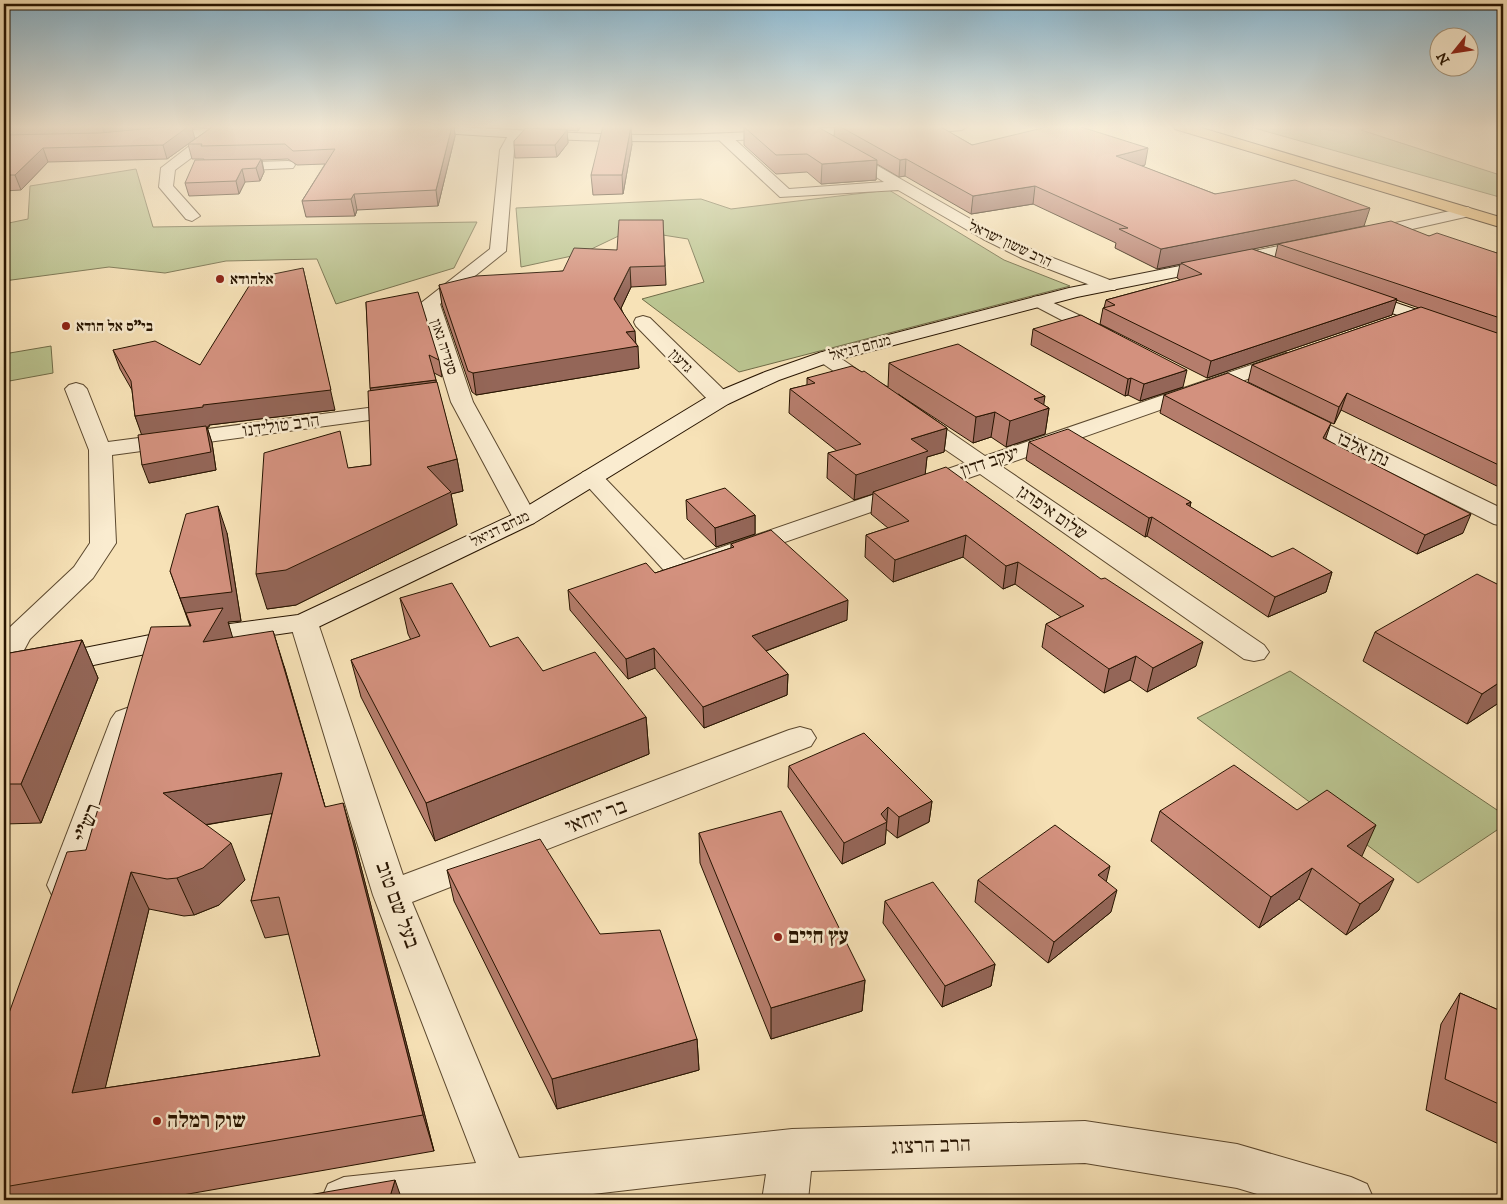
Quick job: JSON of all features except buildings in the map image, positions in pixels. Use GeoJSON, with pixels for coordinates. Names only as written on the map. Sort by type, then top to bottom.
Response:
{"type":"FeatureCollection","features":[{"type":"Feature","properties":{"kind":"highway"},"geometry":{"type":"LineString","coordinates":[[1368,182],[1503,223]]}},
{"type":"Feature","properties":{"kind":"street"},"geometry":{"type":"LineString","coordinates":[[167,182],[166,187],[192,216]]}},
{"type":"Feature","properties":{"kind":"street","name":"סעדיה גאון"},"geometry":{"type":"LineString","coordinates":[[504,182],[498,252],[430,303],[443,405],[525,518]]}},
{"type":"Feature","properties":{"kind":"street"},"geometry":{"type":"LineString","coordinates":[[773,182],[786,194],[899,185]]}},
{"type":"Feature","properties":{"kind":"street","name":"הרב ששון ישראל"},"geometry":{"type":"LineString","coordinates":[[894,182],[1029,255],[1108,286]]}},
{"type":"Feature","properties":{"kind":"street"},"geometry":{"type":"LineString","coordinates":[[1355,236],[1468,212]]}},
{"type":"Feature","properties":{"kind":"street","name":"מנחם דניאל"},"geometry":{"type":"LineString","coordinates":[[4,674],[155,643],[304,623],[525,518],[720,399],[772,376],[826,357],[1039,301],[1326,242]]}},
{"type":"Feature","properties":{"kind":"street"},"geometry":{"type":"LineString","coordinates":[[1249,257],[1286,270]]}},
{"type":"Feature","properties":{"kind":"street"},"geometry":{"type":"LineString","coordinates":[[1341,289],[1503,346]]}},
{"type":"Feature","properties":{"kind":"street"},"geometry":{"type":"LineString","coordinates":[[1039,301],[1117,342]]}},
{"type":"Feature","properties":{"kind":"street"},"geometry":{"type":"LineString","coordinates":[[1379,328],[1415,315]]}},
{"type":"Feature","properties":{"kind":"street","name":"גדעון"},"geometry":{"type":"LineString","coordinates":[[643,322],[720,399]]}},
{"type":"Feature","properties":{"kind":"street","name":"יעקב דדון"},"geometry":{"type":"LineString","coordinates":[[591,477],[679,571],[1306,352]]}},
{"type":"Feature","properties":{"kind":"street","name":"שלום איפרגן"},"geometry":{"type":"LineString","coordinates":[[826,357],[1254,652]]}},
{"type":"Feature","properties":{"kind":"street"},"geometry":{"type":"LineString","coordinates":[[1178,374],[1249,393]]}},
{"type":"Feature","properties":{"kind":"street"},"geometry":{"type":"LineString","coordinates":[[4,662],[18,635],[84,572],[103,543],[100,450],[76,388]]}},
{"type":"Feature","properties":{"kind":"street","name":"הרב טולידנו"},"geometry":{"type":"LineString","coordinates":[[100,450],[443,405]]}},
{"type":"Feature","properties":{"kind":"street","name":"נתן אלבז"},"geometry":{"type":"LineString","coordinates":[[1275,406],[1503,519]]}},
{"type":"Feature","properties":{"kind":"street","name":"בעל שם טוב"},"geometry":{"type":"LineString","coordinates":[[304,623],[391,895],[506,1180]]}},
{"type":"Feature","properties":{"kind":"street","name":"רש\"י"},"geometry":{"type":"LineString","coordinates":[[55,911],[155,643]]}},
{"type":"Feature","properties":{"kind":"street","name":"בר יוחאי"},"geometry":{"type":"LineString","coordinates":[[391,895],[800,738]]}},
{"type":"Feature","properties":{"kind":"street","name":"הרב הרצוג"},"geometry":{"type":"LineString","coordinates":[[344,1200],[506,1180],[792,1150],[1085,1142],[1237,1166],[1351,1200]]}},
{"type":"Feature","properties":{"kind":"street"},"geometry":{"type":"LineString","coordinates":[[785,1200],[792,1150]]}},
{"type":"Feature","properties":{"kind":"green space"},"geometry":{"type":"Polygon","coordinates":[[[54,182],[140,182],[153,227],[477,222],[454,268],[336,304],[317,259],[226,261],[165,273],[109,267],[4,281],[4,224],[28,219],[30,186],[54,182]]]}},
{"type":"Feature","properties":{"kind":"green space"},"geometry":{"type":"Polygon","coordinates":[[[1447,182],[1503,182],[1503,198],[1447,182]]]}},
{"type":"Feature","properties":{"kind":"green space"},"geometry":{"type":"Polygon","coordinates":[[[889,190],[1004,260],[1070,286],[739,372],[642,299],[704,282],[688,239],[631,230],[581,254],[521,267],[516,208],[701,199],[731,209],[889,190]]]}},
{"type":"Feature","properties":{"kind":"green space"},"geometry":{"type":"Polygon","coordinates":[[[51,346],[53,373],[4,382],[4,354],[51,346]]]}},
{"type":"Feature","properties":{"kind":"green space"},"geometry":{"type":"Polygon","coordinates":[[[1290,671],[1503,814],[1503,826],[1418,883],[1197,718],[1290,671]]]}},
{"type":"Feature","properties":{"kind":"place","name":"אלהודא"},"geometry":{"type":"Point","coordinates":[220,279]}},
{"type":"Feature","properties":{"kind":"place","name":"בי\"ס אל הודא"},"geometry":{"type":"Point","coordinates":[66,326]}},
{"type":"Feature","properties":{"kind":"place","name":"עץ חיים"},"geometry":{"type":"Point","coordinates":[778,937]}},
{"type":"Feature","properties":{"kind":"place","name":"שוק רמלה"},"geometry":{"type":"Point","coordinates":[157,1121]}}]}
